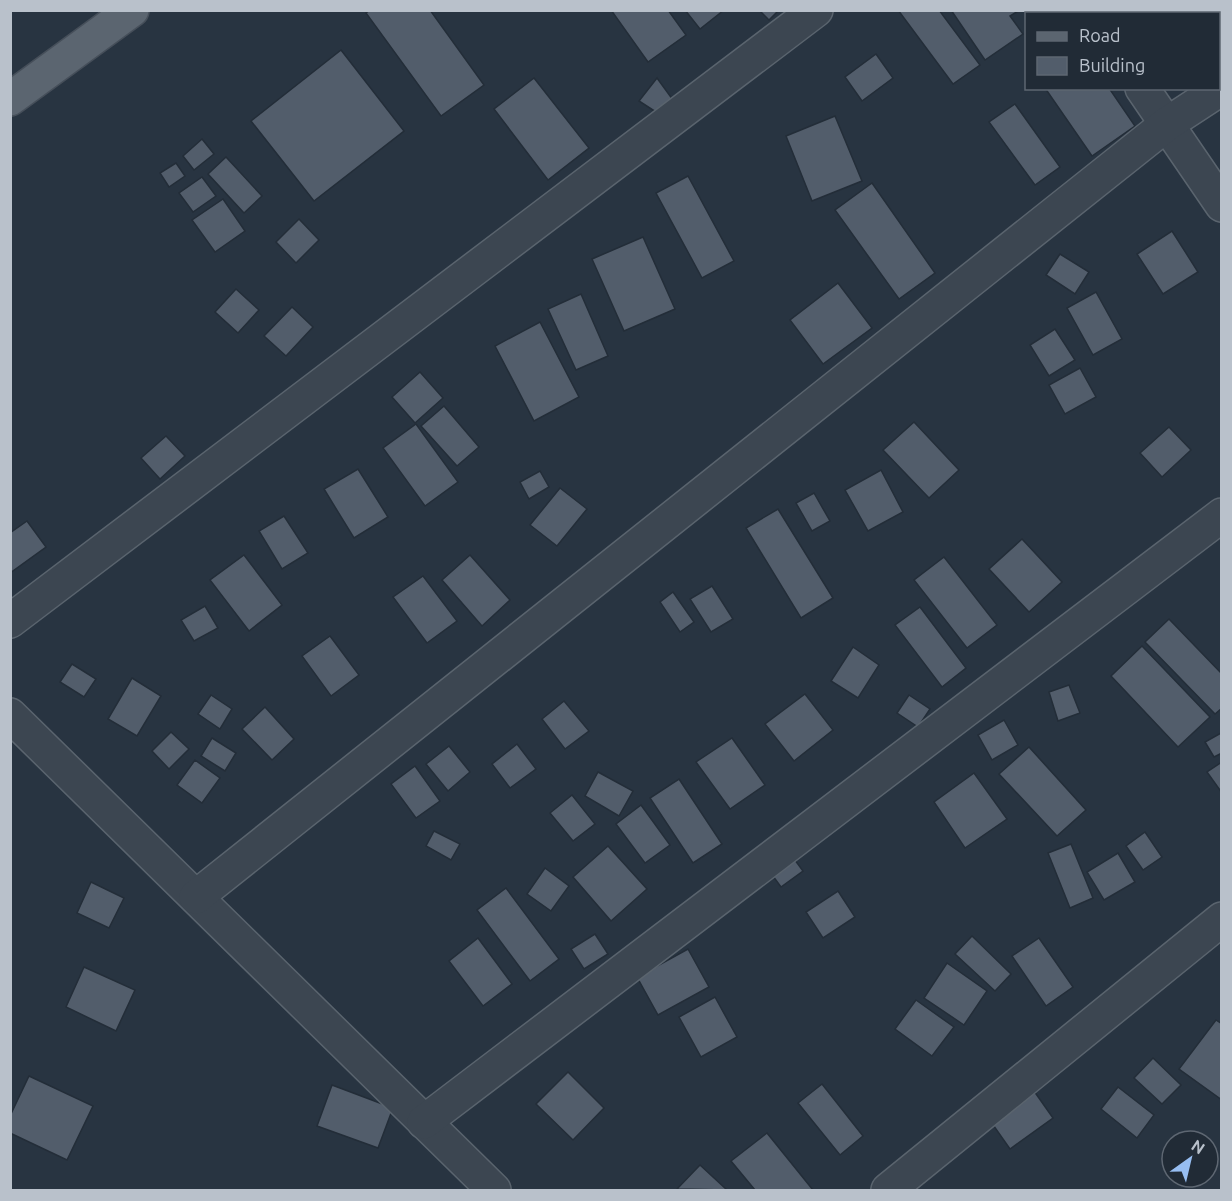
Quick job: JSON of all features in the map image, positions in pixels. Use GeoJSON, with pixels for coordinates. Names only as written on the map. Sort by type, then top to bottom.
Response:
{"type":"FeatureCollection","features":[{"type":"Feature","properties":{"kind":"main road"},"geometry":{"type":"LineString","coordinates":[[10,99],[132,10]]}},
{"type":"Feature","properties":{"kind":"street"},"geometry":{"type":"LineString","coordinates":[[10,621],[816,10]]}},
{"type":"Feature","properties":{"kind":"street"},"geometry":{"type":"LineString","coordinates":[[1143,90],[1221,205]]}},
{"type":"Feature","properties":{"kind":"street"},"geometry":{"type":"LineString","coordinates":[[196,897],[1167,124],[1218,90]]}},
{"type":"Feature","properties":{"kind":"street"},"geometry":{"type":"LineString","coordinates":[[424,1122],[1221,514]]}},
{"type":"Feature","properties":{"kind":"street"},"geometry":{"type":"LineString","coordinates":[[10,715],[494,1191]]}},
{"type":"Feature","properties":{"kind":"street"},"geometry":{"type":"LineString","coordinates":[[888,1191],[1221,919]]}},
{"type":"Feature","properties":{"kind":"building"},"geometry":{"type":"Polygon","coordinates":[[[370,10],[430,10],[484,85],[441,116],[366,13],[370,10]]]}},
{"type":"Feature","properties":{"kind":"building"},"geometry":{"type":"Polygon","coordinates":[[[611,10],[668,10],[686,35],[648,62],[611,10]]]}},
{"type":"Feature","properties":{"kind":"building"},"geometry":{"type":"Polygon","coordinates":[[[685,10],[724,10],[700,29],[685,10]]]}},
{"type":"Feature","properties":{"kind":"building"},"geometry":{"type":"Polygon","coordinates":[[[759,10],[779,10],[769,20],[759,10]]]}},
{"type":"Feature","properties":{"kind":"building"},"geometry":{"type":"Polygon","coordinates":[[[898,10],[939,10],[980,65],[953,84],[898,10]]]}},
{"type":"Feature","properties":{"kind":"building"},"geometry":{"type":"Polygon","coordinates":[[[951,10],[1020,10],[1010,16],[1023,34],[985,60],[951,10]]]}},
{"type":"Feature","properties":{"kind":"building"},"geometry":{"type":"Polygon","coordinates":[[[1222,10],[1222,63],[1220,64],[1220,12],[1208,12],[1222,10]]]}},
{"type":"Feature","properties":{"kind":"building"},"geometry":{"type":"Polygon","coordinates":[[[341,50],[404,131],[314,201],[251,121],[341,50]]]}},
{"type":"Feature","properties":{"kind":"building"},"geometry":{"type":"Polygon","coordinates":[[[876,54],[893,78],[862,101],[845,77],[876,54]]]}},
{"type":"Feature","properties":{"kind":"building"},"geometry":{"type":"Polygon","coordinates":[[[534,78],[589,148],[548,180],[494,109],[534,78]]]}},
{"type":"Feature","properties":{"kind":"building"},"geometry":{"type":"Polygon","coordinates":[[[657,78],[673,100],[656,112],[639,101],[657,78]]]}},
{"type":"Feature","properties":{"kind":"building"},"geometry":{"type":"Polygon","coordinates":[[[1046,90],[1110,90],[1135,126],[1092,156],[1046,90]]]}},
{"type":"Feature","properties":{"kind":"building"},"geometry":{"type":"Polygon","coordinates":[[[1015,104],[1060,167],[1035,185],[989,122],[1015,104]]]}},
{"type":"Feature","properties":{"kind":"building"},"geometry":{"type":"Polygon","coordinates":[[[835,116],[862,181],[812,201],[786,136],[835,116]]]}},
{"type":"Feature","properties":{"kind":"building"},"geometry":{"type":"Polygon","coordinates":[[[202,139],[214,154],[194,170],[183,156],[202,139]]]}},
{"type":"Feature","properties":{"kind":"building"},"geometry":{"type":"Polygon","coordinates":[[[226,157],[262,196],[244,213],[208,174],[226,157]]]}},
{"type":"Feature","properties":{"kind":"building"},"geometry":{"type":"Polygon","coordinates":[[[176,163],[185,176],[169,187],[160,173],[176,163]]]}},
{"type":"Feature","properties":{"kind":"building"},"geometry":{"type":"Polygon","coordinates":[[[688,176],[734,261],[702,278],[656,193],[688,176]]]}},
{"type":"Feature","properties":{"kind":"building"},"geometry":{"type":"Polygon","coordinates":[[[202,177],[216,196],[193,212],[179,193],[202,177]]]}},
{"type":"Feature","properties":{"kind":"building"},"geometry":{"type":"Polygon","coordinates":[[[872,183],[935,273],[899,299],[835,210],[872,183]]]}},
{"type":"Feature","properties":{"kind":"building"},"geometry":{"type":"Polygon","coordinates":[[[223,199],[245,231],[215,252],[192,220],[223,199]]]}},
{"type":"Feature","properties":{"kind":"building"},"geometry":{"type":"Polygon","coordinates":[[[299,219],[319,240],[296,263],[276,242],[299,219]]]}},
{"type":"Feature","properties":{"kind":"building"},"geometry":{"type":"Polygon","coordinates":[[[1172,231],[1198,272],[1163,294],[1137,254],[1172,231]]]}},
{"type":"Feature","properties":{"kind":"building"},"geometry":{"type":"Polygon","coordinates":[[[643,237],[675,309],[624,331],[592,259],[643,237]]]}},
{"type":"Feature","properties":{"kind":"building"},"geometry":{"type":"Polygon","coordinates":[[[1060,254],[1089,272],[1075,294],[1046,275],[1060,254]]]}},
{"type":"Feature","properties":{"kind":"building"},"geometry":{"type":"Polygon","coordinates":[[[838,283],[872,328],[823,364],[790,320],[838,283]]]}},
{"type":"Feature","properties":{"kind":"building"},"geometry":{"type":"Polygon","coordinates":[[[236,289],[259,310],[238,333],[215,312],[236,289]]]}},
{"type":"Feature","properties":{"kind":"building"},"geometry":{"type":"Polygon","coordinates":[[[1096,292],[1122,339],[1093,355],[1067,308],[1096,292]]]}},
{"type":"Feature","properties":{"kind":"building"},"geometry":{"type":"Polygon","coordinates":[[[581,294],[608,356],[576,370],[548,309],[581,294]]]}},
{"type":"Feature","properties":{"kind":"building"},"geometry":{"type":"Polygon","coordinates":[[[292,307],[313,327],[286,356],[264,336],[292,307]]]}},
{"type":"Feature","properties":{"kind":"building"},"geometry":{"type":"Polygon","coordinates":[[[540,322],[579,397],[534,421],[495,346],[540,322]]]}},
{"type":"Feature","properties":{"kind":"building"},"geometry":{"type":"Polygon","coordinates":[[[1055,329],[1075,360],[1049,376],[1030,345],[1055,329]]]}},
{"type":"Feature","properties":{"kind":"building"},"geometry":{"type":"Polygon","coordinates":[[[1080,368],[1096,397],[1065,414],[1049,385],[1080,368]]]}},
{"type":"Feature","properties":{"kind":"building"},"geometry":{"type":"Polygon","coordinates":[[[420,372],[443,398],[415,423],[392,397],[420,372]]]}},
{"type":"Feature","properties":{"kind":"building"},"geometry":{"type":"Polygon","coordinates":[[[444,406],[479,447],[457,466],[421,426],[444,406]]]}},
{"type":"Feature","properties":{"kind":"building"},"geometry":{"type":"Polygon","coordinates":[[[914,422],[959,470],[929,498],[883,450],[914,422]]]}},
{"type":"Feature","properties":{"kind":"building"},"geometry":{"type":"Polygon","coordinates":[[[416,424],[458,482],[425,506],[383,448],[416,424]]]}},
{"type":"Feature","properties":{"kind":"building"},"geometry":{"type":"Polygon","coordinates":[[[1169,427],[1191,450],[1162,477],[1140,453],[1169,427]]]}},
{"type":"Feature","properties":{"kind":"building"},"geometry":{"type":"Polygon","coordinates":[[[166,436],[185,456],[160,479],[141,458],[166,436]]]}},
{"type":"Feature","properties":{"kind":"building"},"geometry":{"type":"Polygon","coordinates":[[[358,469],[388,517],[354,538],[324,489],[358,469]]]}},
{"type":"Feature","properties":{"kind":"building"},"geometry":{"type":"Polygon","coordinates":[[[881,470],[903,512],[868,531],[845,490],[881,470]]]}},
{"type":"Feature","properties":{"kind":"building"},"geometry":{"type":"Polygon","coordinates":[[[540,471],[549,487],[529,499],[520,482],[540,471]]]}},
{"type":"Feature","properties":{"kind":"building"},"geometry":{"type":"Polygon","coordinates":[[[560,488],[587,509],[557,546],[530,525],[560,488]]]}},
{"type":"Feature","properties":{"kind":"building"},"geometry":{"type":"Polygon","coordinates":[[[814,493],[830,521],[812,531],[796,503],[814,493]]]}},
{"type":"Feature","properties":{"kind":"building"},"geometry":{"type":"Polygon","coordinates":[[[778,509],[833,598],[801,618],[746,528],[778,509]]]}},
{"type":"Feature","properties":{"kind":"building"},"geometry":{"type":"Polygon","coordinates":[[[284,516],[308,553],[282,569],[259,531],[284,516]]]}},
{"type":"Feature","properties":{"kind":"building"},"geometry":{"type":"Polygon","coordinates":[[[27,521],[46,547],[10,573],[10,533],[27,521]]]}},
{"type":"Feature","properties":{"kind":"building"},"geometry":{"type":"Polygon","coordinates":[[[1022,539],[1062,582],[1029,612],[989,569],[1022,539]]]}},
{"type":"Feature","properties":{"kind":"building"},"geometry":{"type":"Polygon","coordinates":[[[244,555],[282,605],[249,631],[210,580],[244,555]]]}},
{"type":"Feature","properties":{"kind":"building"},"geometry":{"type":"Polygon","coordinates":[[[470,555],[510,600],[482,626],[442,580],[470,555]]]}},
{"type":"Feature","properties":{"kind":"building"},"geometry":{"type":"Polygon","coordinates":[[[944,557],[997,625],[967,648],[914,580],[944,557]]]}},
{"type":"Feature","properties":{"kind":"building"},"geometry":{"type":"Polygon","coordinates":[[[423,576],[457,621],[427,643],[393,597],[423,576]]]}},
{"type":"Feature","properties":{"kind":"building"},"geometry":{"type":"Polygon","coordinates":[[[712,586],[733,619],[711,632],[690,599],[712,586]]]}},
{"type":"Feature","properties":{"kind":"building"},"geometry":{"type":"Polygon","coordinates":[[[673,592],[694,622],[680,632],[660,602],[673,592]]]}},
{"type":"Feature","properties":{"kind":"building"},"geometry":{"type":"Polygon","coordinates":[[[205,606],[218,628],[194,641],[181,620],[205,606]]]}},
{"type":"Feature","properties":{"kind":"building"},"geometry":{"type":"Polygon","coordinates":[[[920,607],[966,668],[942,687],[895,625],[920,607]]]}},
{"type":"Feature","properties":{"kind":"building"},"geometry":{"type":"Polygon","coordinates":[[[1169,619],[1222,674],[1222,708],[1215,714],[1145,642],[1169,619]]]}},
{"type":"Feature","properties":{"kind":"building"},"geometry":{"type":"Polygon","coordinates":[[[330,636],[359,675],[331,696],[302,656],[330,636]]]}},
{"type":"Feature","properties":{"kind":"building"},"geometry":{"type":"Polygon","coordinates":[[[1142,646],[1210,717],[1178,747],[1111,676],[1142,646]]]}},
{"type":"Feature","properties":{"kind":"building"},"geometry":{"type":"Polygon","coordinates":[[[853,647],[879,665],[858,698],[831,681],[853,647]]]}},
{"type":"Feature","properties":{"kind":"building"},"geometry":{"type":"Polygon","coordinates":[[[72,664],[96,679],[84,697],[60,682],[72,664]]]}},
{"type":"Feature","properties":{"kind":"building"},"geometry":{"type":"Polygon","coordinates":[[[132,678],[161,696],[137,736],[108,719],[132,678]]]}},
{"type":"Feature","properties":{"kind":"building"},"geometry":{"type":"Polygon","coordinates":[[[1069,685],[1080,713],[1058,721],[1049,692],[1069,685]]]}},
{"type":"Feature","properties":{"kind":"building"},"geometry":{"type":"Polygon","coordinates":[[[805,694],[833,730],[794,761],[765,724],[805,694]]]}},
{"type":"Feature","properties":{"kind":"building"},"geometry":{"type":"Polygon","coordinates":[[[211,695],[232,709],[220,729],[198,714],[211,695]]]}},
{"type":"Feature","properties":{"kind":"building"},"geometry":{"type":"Polygon","coordinates":[[[909,695],[930,709],[918,727],[897,713],[909,695]]]}},
{"type":"Feature","properties":{"kind":"building"},"geometry":{"type":"Polygon","coordinates":[[[564,701],[589,731],[565,749],[542,719],[564,701]]]}},
{"type":"Feature","properties":{"kind":"building"},"geometry":{"type":"Polygon","coordinates":[[[265,707],[294,739],[272,760],[242,729],[265,707]]]}},
{"type":"Feature","properties":{"kind":"building"},"geometry":{"type":"Polygon","coordinates":[[[1004,720],[1018,745],[992,760],[978,735],[1004,720]]]}},
{"type":"Feature","properties":{"kind":"building"},"geometry":{"type":"Polygon","coordinates":[[[171,732],[189,749],[169,769],[152,751],[171,732]]]}},
{"type":"Feature","properties":{"kind":"building"},"geometry":{"type":"Polygon","coordinates":[[[1221,733],[1222,753],[1214,757],[1205,742],[1221,733]]]}},
{"type":"Feature","properties":{"kind":"building"},"geometry":{"type":"Polygon","coordinates":[[[212,738],[236,753],[225,771],[201,756],[212,738]]]}},
{"type":"Feature","properties":{"kind":"building"},"geometry":{"type":"Polygon","coordinates":[[[732,738],[765,785],[730,809],[696,762],[732,738]]]}},
{"type":"Feature","properties":{"kind":"building"},"geometry":{"type":"Polygon","coordinates":[[[517,744],[536,769],[510,788],[492,764],[517,744]]]}},
{"type":"Feature","properties":{"kind":"building"},"geometry":{"type":"Polygon","coordinates":[[[449,746],[470,772],[448,791],[426,764],[449,746]]]}},
{"type":"Feature","properties":{"kind":"building"},"geometry":{"type":"Polygon","coordinates":[[[1029,747],[1086,810],[1057,836],[999,774],[1029,747]]]}},
{"type":"Feature","properties":{"kind":"building"},"geometry":{"type":"Polygon","coordinates":[[[195,760],[220,778],[202,803],[177,785],[195,760]]]}},
{"type":"Feature","properties":{"kind":"building"},"geometry":{"type":"Polygon","coordinates":[[[1222,762],[1222,793],[1207,772],[1222,762]]]}},
{"type":"Feature","properties":{"kind":"building"},"geometry":{"type":"Polygon","coordinates":[[[415,766],[440,801],[416,818],[391,784],[415,766]]]}},
{"type":"Feature","properties":{"kind":"building"},"geometry":{"type":"Polygon","coordinates":[[[598,772],[633,791],[619,816],[585,796],[598,772]]]}},
{"type":"Feature","properties":{"kind":"building"},"geometry":{"type":"Polygon","coordinates":[[[974,773],[1007,819],[965,848],[934,802],[974,773]]]}},
{"type":"Feature","properties":{"kind":"building"},"geometry":{"type":"Polygon","coordinates":[[[679,779],[722,844],[693,863],[650,798],[679,779]]]}},
{"type":"Feature","properties":{"kind":"building"},"geometry":{"type":"Polygon","coordinates":[[[572,795],[595,824],[573,841],[550,813],[572,795]]]}},
{"type":"Feature","properties":{"kind":"building"},"geometry":{"type":"Polygon","coordinates":[[[641,805],[670,845],[645,863],[616,824],[641,805]]]}},
{"type":"Feature","properties":{"kind":"building"},"geometry":{"type":"Polygon","coordinates":[[[434,831],[460,844],[451,860],[426,846],[434,831]]]}},
{"type":"Feature","properties":{"kind":"building"},"geometry":{"type":"Polygon","coordinates":[[[1145,832],[1162,857],[1143,870],[1126,846],[1145,832]]]}},
{"type":"Feature","properties":{"kind":"building"},"geometry":{"type":"Polygon","coordinates":[[[1071,844],[1093,898],[1070,908],[1048,853],[1071,844]]]}},
{"type":"Feature","properties":{"kind":"building"},"geometry":{"type":"Polygon","coordinates":[[[608,846],[647,889],[611,921],[573,877],[608,846]]]}},
{"type":"Feature","properties":{"kind":"building"},"geometry":{"type":"Polygon","coordinates":[[[1118,853],[1135,882],[1104,900],[1087,872],[1118,853]]]}},
{"type":"Feature","properties":{"kind":"building"},"geometry":{"type":"Polygon","coordinates":[[[792,856],[803,871],[781,887],[770,872],[792,856]]]}},
{"type":"Feature","properties":{"kind":"building"},"geometry":{"type":"Polygon","coordinates":[[[545,868],[569,886],[551,911],[527,894],[545,868]]]}},
{"type":"Feature","properties":{"kind":"building"},"geometry":{"type":"Polygon","coordinates":[[[91,882],[124,898],[109,928],[77,913],[91,882]]]}},
{"type":"Feature","properties":{"kind":"building"},"geometry":{"type":"Polygon","coordinates":[[[506,888],[559,959],[530,981],[477,910],[506,888]]]}},
{"type":"Feature","properties":{"kind":"building"},"geometry":{"type":"Polygon","coordinates":[[[838,891],[855,917],[823,938],[806,912],[838,891]]]}},
{"type":"Feature","properties":{"kind":"building"},"geometry":{"type":"Polygon","coordinates":[[[595,934],[608,954],[584,969],[571,949],[595,934]]]}},
{"type":"Feature","properties":{"kind":"building"},"geometry":{"type":"Polygon","coordinates":[[[972,936],[1011,974],[995,991],[955,954],[972,936]]]}},
{"type":"Feature","properties":{"kind":"building"},"geometry":{"type":"Polygon","coordinates":[[[478,938],[512,984],[483,1006],[449,961],[478,938]]]}},
{"type":"Feature","properties":{"kind":"building"},"geometry":{"type":"Polygon","coordinates":[[[1039,938],[1073,987],[1046,1006],[1012,956],[1039,938]]]}},
{"type":"Feature","properties":{"kind":"building"},"geometry":{"type":"Polygon","coordinates":[[[688,949],[709,987],[658,1015],[637,977],[688,949]]]}},
{"type":"Feature","properties":{"kind":"building"},"geometry":{"type":"Polygon","coordinates":[[[947,963],[987,991],[964,1025],[924,998],[947,963]]]}},
{"type":"Feature","properties":{"kind":"building"},"geometry":{"type":"Polygon","coordinates":[[[84,967],[135,990],[116,1031],[66,1007],[84,967]]]}},
{"type":"Feature","properties":{"kind":"building"},"geometry":{"type":"Polygon","coordinates":[[[715,997],[737,1037],[701,1057],[679,1017],[715,997]]]}},
{"type":"Feature","properties":{"kind":"building"},"geometry":{"type":"Polygon","coordinates":[[[916,1000],[954,1027],[932,1056],[895,1029],[916,1000]]]}},
{"type":"Feature","properties":{"kind":"building"},"geometry":{"type":"Polygon","coordinates":[[[1216,1020],[1222,1024],[1222,1100],[1179,1069],[1216,1020]]]}},
{"type":"Feature","properties":{"kind":"building"},"geometry":{"type":"Polygon","coordinates":[[[1153,1058],[1181,1085],[1162,1104],[1134,1078],[1153,1058]]]}},
{"type":"Feature","properties":{"kind":"building"},"geometry":{"type":"Polygon","coordinates":[[[568,1072],[604,1108],[573,1140],[536,1104],[568,1072]]]}},
{"type":"Feature","properties":{"kind":"building"},"geometry":{"type":"Polygon","coordinates":[[[29,1076],[93,1106],[67,1160],[10,1133],[10,1116],[29,1076]]]}},
{"type":"Feature","properties":{"kind":"building"},"geometry":{"type":"Polygon","coordinates":[[[822,1084],[863,1136],[840,1155],[798,1103],[822,1084]]]}},
{"type":"Feature","properties":{"kind":"building"},"geometry":{"type":"Polygon","coordinates":[[[332,1085],[393,1108],[378,1148],[317,1126],[332,1085]]]}},
{"type":"Feature","properties":{"kind":"building"},"geometry":{"type":"Polygon","coordinates":[[[1118,1087],[1154,1115],[1137,1138],[1101,1109],[1118,1087]]]}},
{"type":"Feature","properties":{"kind":"building"},"geometry":{"type":"Polygon","coordinates":[[[1034,1091],[1053,1118],[1010,1149],[991,1122],[1034,1091]]]}},
{"type":"Feature","properties":{"kind":"building"},"geometry":{"type":"Polygon","coordinates":[[[767,1133],[813,1190],[755,1190],[731,1161],[767,1133]]]}},
{"type":"Feature","properties":{"kind":"building"},"geometry":{"type":"Polygon","coordinates":[[[700,1165],[727,1190],[677,1189],[700,1165]]]}}]}
